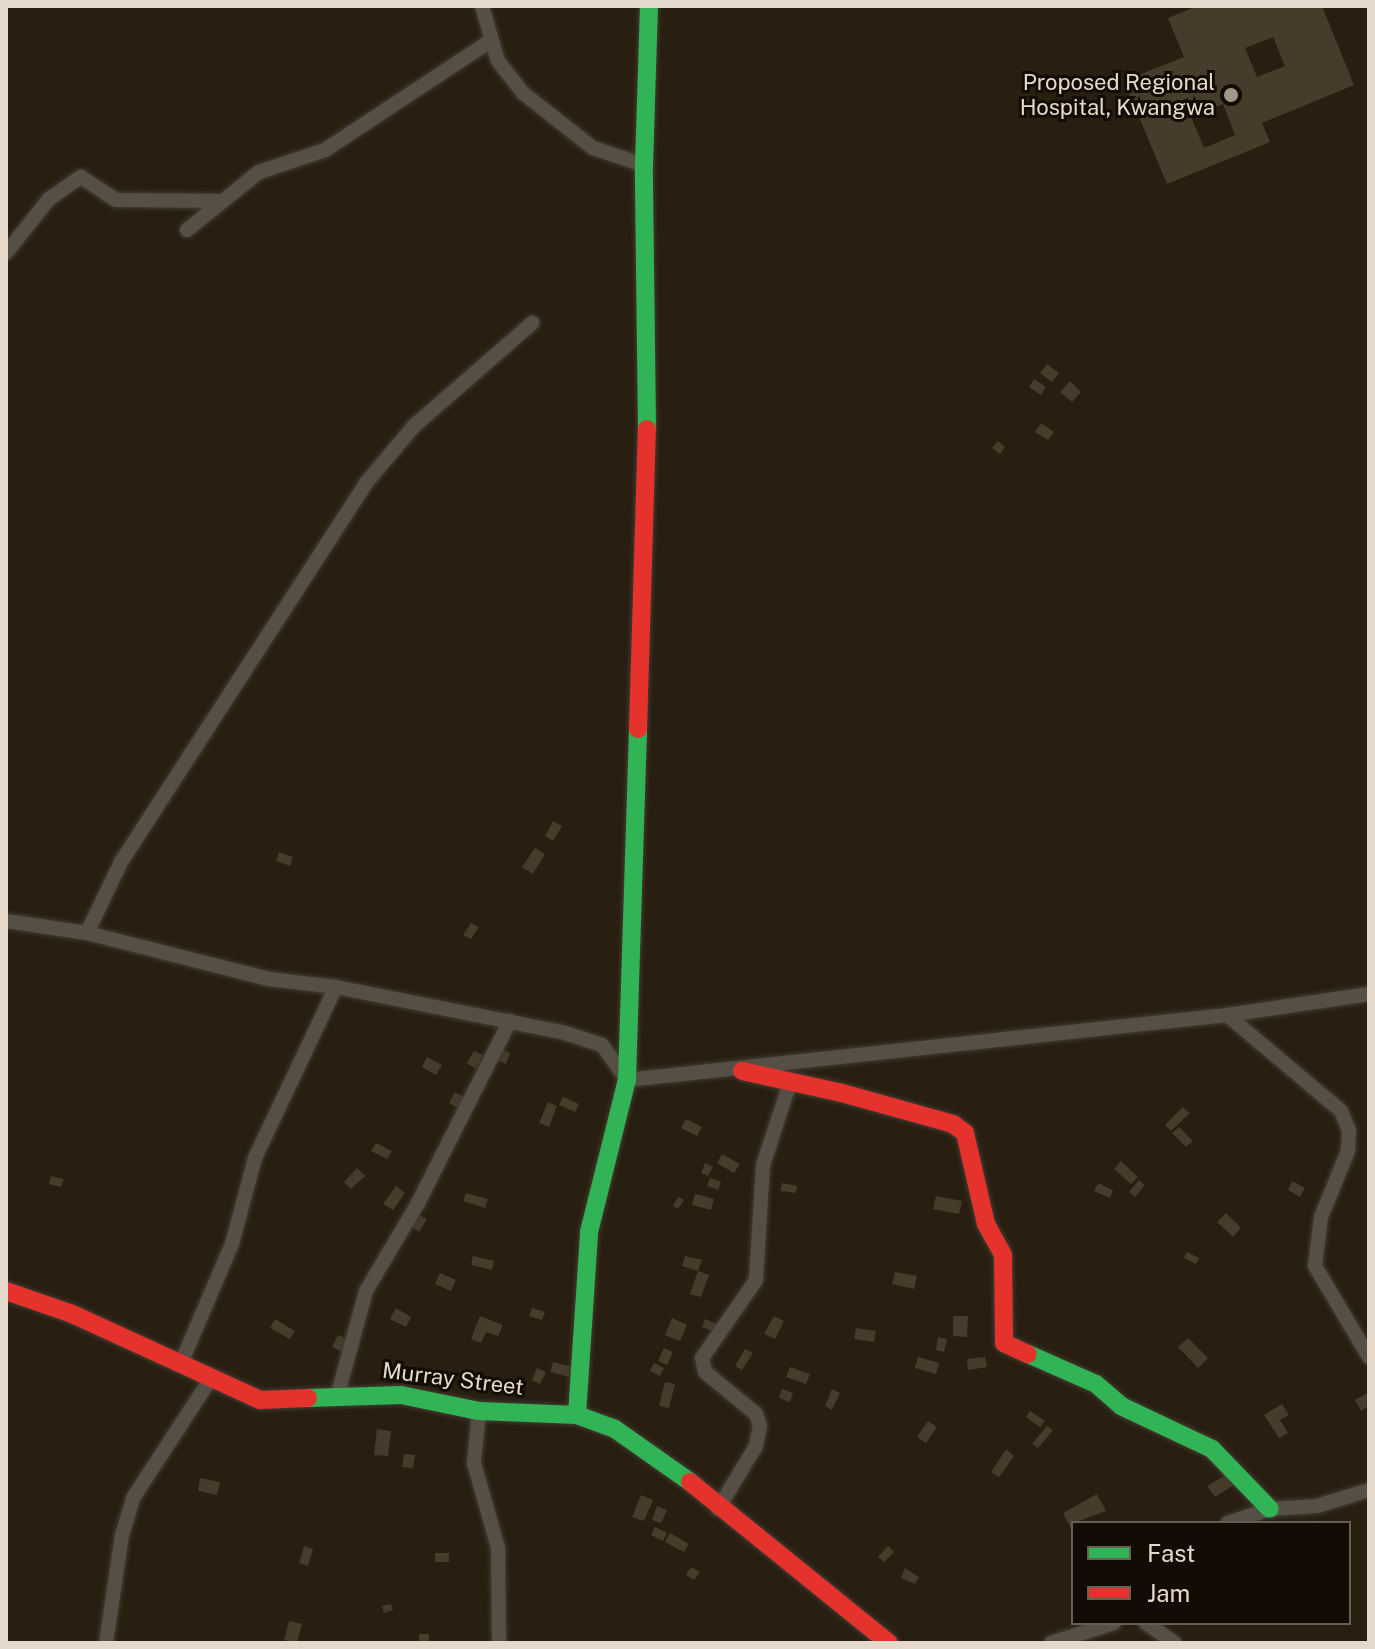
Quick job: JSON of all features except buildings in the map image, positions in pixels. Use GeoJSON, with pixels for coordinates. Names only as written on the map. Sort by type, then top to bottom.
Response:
{"type":"FeatureCollection","features":[{"type":"Feature","properties":{"kind":"street"},"geometry":{"type":"LineString","coordinates":[[482,6],[490,41],[505,73],[542,110],[593,148],[644,165]]}},
{"type":"Feature","properties":{"kind":"street"},"geometry":{"type":"LineString","coordinates":[[577,1415],[589,1232],[627,1080],[647,418],[644,165],[649,6]]}},
{"type":"Feature","properties":{"kind":"street"},"geometry":{"type":"LineString","coordinates":[[187,230],[271,165],[317,153],[347,137],[490,41]]}},
{"type":"Feature","properties":{"kind":"street"},"geometry":{"type":"LineString","coordinates":[[6,253],[49,199],[81,177],[116,200],[221,201]]}},
{"type":"Feature","properties":{"kind":"street"},"geometry":{"type":"LineString","coordinates":[[87,933],[121,862],[366,483],[414,426],[532,323]]}},
{"type":"Feature","properties":{"kind":"street"},"geometry":{"type":"LineString","coordinates":[[6,921],[87,933],[269,979],[336,987],[510,1021],[602,1045],[627,1080]]}},
{"type":"Feature","properties":{"kind":"street"},"geometry":{"type":"LineString","coordinates":[[182,1361],[232,1244],[255,1158],[336,987]]}},
{"type":"Feature","properties":{"kind":"street"},"geometry":{"type":"LineString","coordinates":[[627,1080],[742,1071],[1227,1015],[1369,994]]}},
{"type":"Feature","properties":{"kind":"street"},"geometry":{"type":"LineString","coordinates":[[1227,1015],[1341,1111],[1349,1131],[1348,1151],[1321,1217],[1315,1266],[1369,1357]]}},
{"type":"Feature","properties":{"kind":"street"},"geometry":{"type":"LineString","coordinates":[[337,1397],[366,1291],[418,1203],[510,1021]]}},
{"type":"Feature","properties":{"kind":"street"},"geometry":{"type":"LineString","coordinates":[[742,1071],[953,1124],[965,1133],[986,1224],[1003,1255],[1004,1343],[1096,1384],[1121,1406],[1212,1449],[1270,1509]]}},
{"type":"Feature","properties":{"kind":"street"},"geometry":{"type":"LineString","coordinates":[[718,1509],[756,1446],[760,1426],[756,1414],[705,1372],[702,1358],[756,1280],[763,1165],[790,1083]]}},
{"type":"Feature","properties":{"kind":"street","name":"Murray Street"},"geometry":{"type":"LineString","coordinates":[[6,1291],[182,1361],[210,1380],[260,1400],[401,1395],[479,1411],[577,1415],[641,1444],[718,1509],[889,1643]]}},
{"type":"Feature","properties":{"kind":"street"},"geometry":{"type":"LineString","coordinates":[[106,1643],[122,1535],[133,1498],[210,1380]]}},
{"type":"Feature","properties":{"kind":"street"},"geometry":{"type":"LineString","coordinates":[[479,1411],[474,1463],[498,1548],[499,1643]]}},
{"type":"Feature","properties":{"kind":"street"},"geometry":{"type":"LineString","coordinates":[[1234,1521],[1270,1509],[1317,1506],[1369,1490]]}},
{"type":"Feature","properties":{"kind":"street"},"geometry":{"type":"LineString","coordinates":[[1051,1643],[1094,1626]]}},
{"type":"Feature","properties":{"kind":"street"},"geometry":{"type":"LineString","coordinates":[[1160,1627],[1175,1643]]}},
{"type":"Feature","properties":{"kind":"traffic: fast"},"geometry":{"type":"LineString","coordinates":[[647,429],[644,165],[649,6]]}},
{"type":"Feature","properties":{"kind":"traffic: fast"},"geometry":{"type":"LineString","coordinates":[[577,1415],[589,1232],[627,1080],[638,729]]}},
{"type":"Feature","properties":{"kind":"traffic: fast"},"geometry":{"type":"LineString","coordinates":[[1028,1354],[1096,1384],[1121,1406],[1212,1449],[1270,1509]]}},
{"type":"Feature","properties":{"kind":"traffic: fast"},"geometry":{"type":"LineString","coordinates":[[308,1398],[401,1395],[479,1411],[577,1415],[615,1429],[690,1482]]}},
{"type":"Feature","properties":{"kind":"traffic: jam"},"geometry":{"type":"LineString","coordinates":[[638,729],[647,429]]}},
{"type":"Feature","properties":{"kind":"traffic: jam"},"geometry":{"type":"LineString","coordinates":[[742,1071],[842,1093],[953,1124],[965,1133],[986,1224],[1003,1255],[1004,1343],[1028,1354]]}},
{"type":"Feature","properties":{"kind":"traffic: jam"},"geometry":{"type":"LineString","coordinates":[[6,1291],[70,1313],[260,1400],[308,1398]]}},
{"type":"Feature","properties":{"kind":"traffic: jam"},"geometry":{"type":"LineString","coordinates":[[690,1482],[889,1643]]}},
{"type":"Feature","properties":{"kind":"place","name":"Proposed Regional Hospital, Kwangwa"},"geometry":{"type":"Point","coordinates":[1231,95]}}]}
